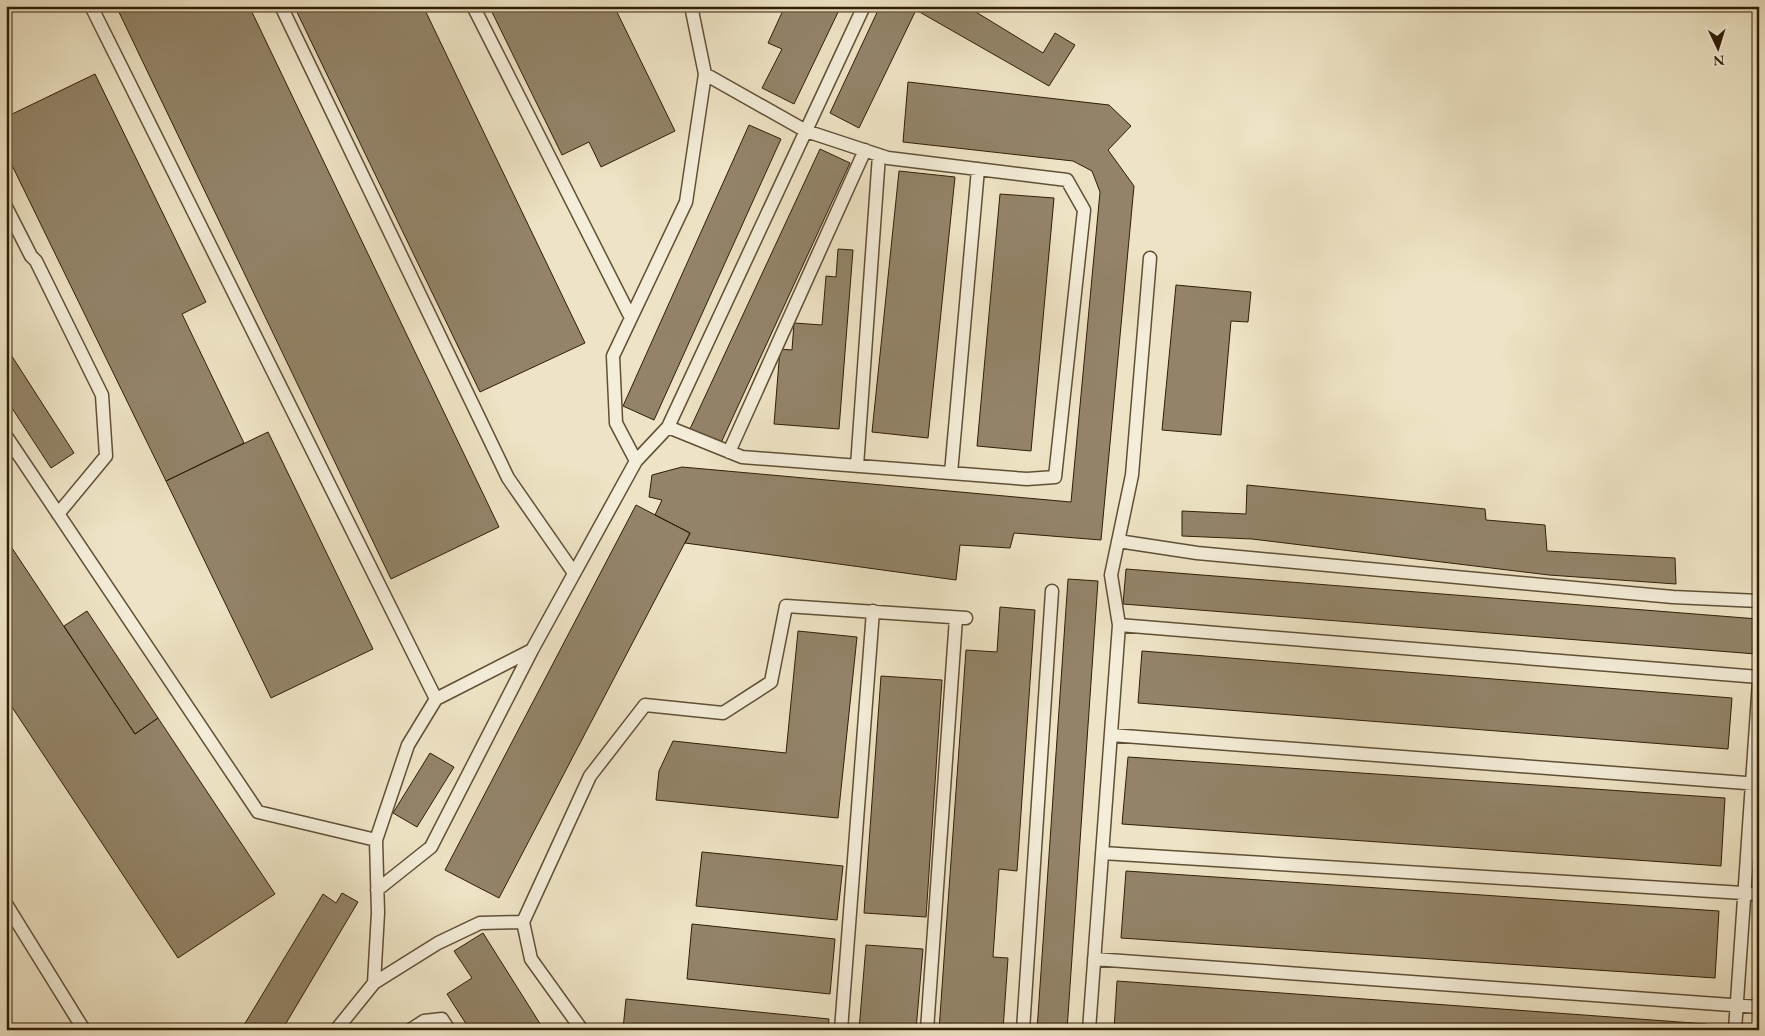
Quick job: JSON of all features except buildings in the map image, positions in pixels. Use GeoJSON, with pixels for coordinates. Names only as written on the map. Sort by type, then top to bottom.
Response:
{"type":"FeatureCollection","features":[{"type":"Feature","properties":{"kind":"lane"},"geometry":{"type":"LineString","coordinates":[[91,6],[436,699]]}},
{"type":"Feature","properties":{"kind":"lane"},"geometry":{"type":"LineString","coordinates":[[281,6],[508,478],[574,573]]}},
{"type":"Feature","properties":{"kind":"lane"},"geometry":{"type":"LineString","coordinates":[[473,6],[631,318]]}},
{"type":"Feature","properties":{"kind":"lane"},"geometry":{"type":"LineString","coordinates":[[636,461],[616,423],[613,356],[686,202],[705,74],[691,6]]}},
{"type":"Feature","properties":{"kind":"lane"},"geometry":{"type":"LineString","coordinates":[[377,890],[430,847],[532,650],[636,461],[668,428],[864,6]]}},
{"type":"Feature","properties":{"kind":"lane"},"geometry":{"type":"LineString","coordinates":[[668,428],[742,457],[1027,479],[1055,477],[1084,210],[1067,180],[888,158],[806,131],[705,74]]}},
{"type":"Feature","properties":{"kind":"lane"},"geometry":{"type":"LineString","coordinates":[[730,452],[865,150]]}},
{"type":"Feature","properties":{"kind":"lane"},"geometry":{"type":"LineString","coordinates":[[857,466],[879,155]]}},
{"type":"Feature","properties":{"kind":"lane"},"geometry":{"type":"LineString","coordinates":[[951,473],[978,169]]}},
{"type":"Feature","properties":{"kind":"lane"},"geometry":{"type":"LineString","coordinates":[[6,207],[31,256],[36,261],[102,395],[106,456],[58,514]]}},
{"type":"Feature","properties":{"kind":"lane"},"geometry":{"type":"LineString","coordinates":[[1089,1030],[1119,625],[1111,575],[1132,475],[1150,258]]}},
{"type":"Feature","properties":{"kind":"lane"},"geometry":{"type":"LineString","coordinates":[[6,436],[258,812],[376,840]]}},
{"type":"Feature","properties":{"kind":"lane"},"geometry":{"type":"LineString","coordinates":[[1118,541],[1236,556],[1673,597],[1759,601]]}},
{"type":"Feature","properties":{"kind":"lane"},"geometry":{"type":"LineString","coordinates":[[1023,1030],[1052,591]]}},
{"type":"Feature","properties":{"kind":"lane"},"geometry":{"type":"LineString","coordinates":[[582,1030],[531,959],[523,922],[590,776],[645,705],[723,714],[771,682],[786,606],[961,618],[927,1030]]}},
{"type":"Feature","properties":{"kind":"lane"},"geometry":{"type":"LineString","coordinates":[[841,1030],[873,611]]}},
{"type":"Feature","properties":{"kind":"lane"},"geometry":{"type":"LineString","coordinates":[[1119,625],[1759,677]]}},
{"type":"Feature","properties":{"kind":"lane"},"geometry":{"type":"LineString","coordinates":[[374,982],[377,890],[376,840],[408,745],[436,699],[532,650]]}},
{"type":"Feature","properties":{"kind":"lane"},"geometry":{"type":"LineString","coordinates":[[1735,1030],[1744,893],[1755,784],[1759,681]]}},
{"type":"Feature","properties":{"kind":"lane"},"geometry":{"type":"LineString","coordinates":[[1111,735],[1755,784]]}},
{"type":"Feature","properties":{"kind":"lane"},"geometry":{"type":"LineString","coordinates":[[1102,853],[1759,894]]}},
{"type":"Feature","properties":{"kind":"lane"},"geometry":{"type":"LineString","coordinates":[[6,904],[84,1030]]}},
{"type":"Feature","properties":{"kind":"lane"},"geometry":{"type":"LineString","coordinates":[[336,1030],[374,982],[438,943],[480,922],[523,922]]}},
{"type":"Feature","properties":{"kind":"lane"},"geometry":{"type":"LineString","coordinates":[[1094,959],[1759,1007]]}},
{"type":"Feature","properties":{"kind":"lane"},"geometry":{"type":"LineString","coordinates":[[410,1030],[424,1021],[442,1019],[449,1030]]}}]}
